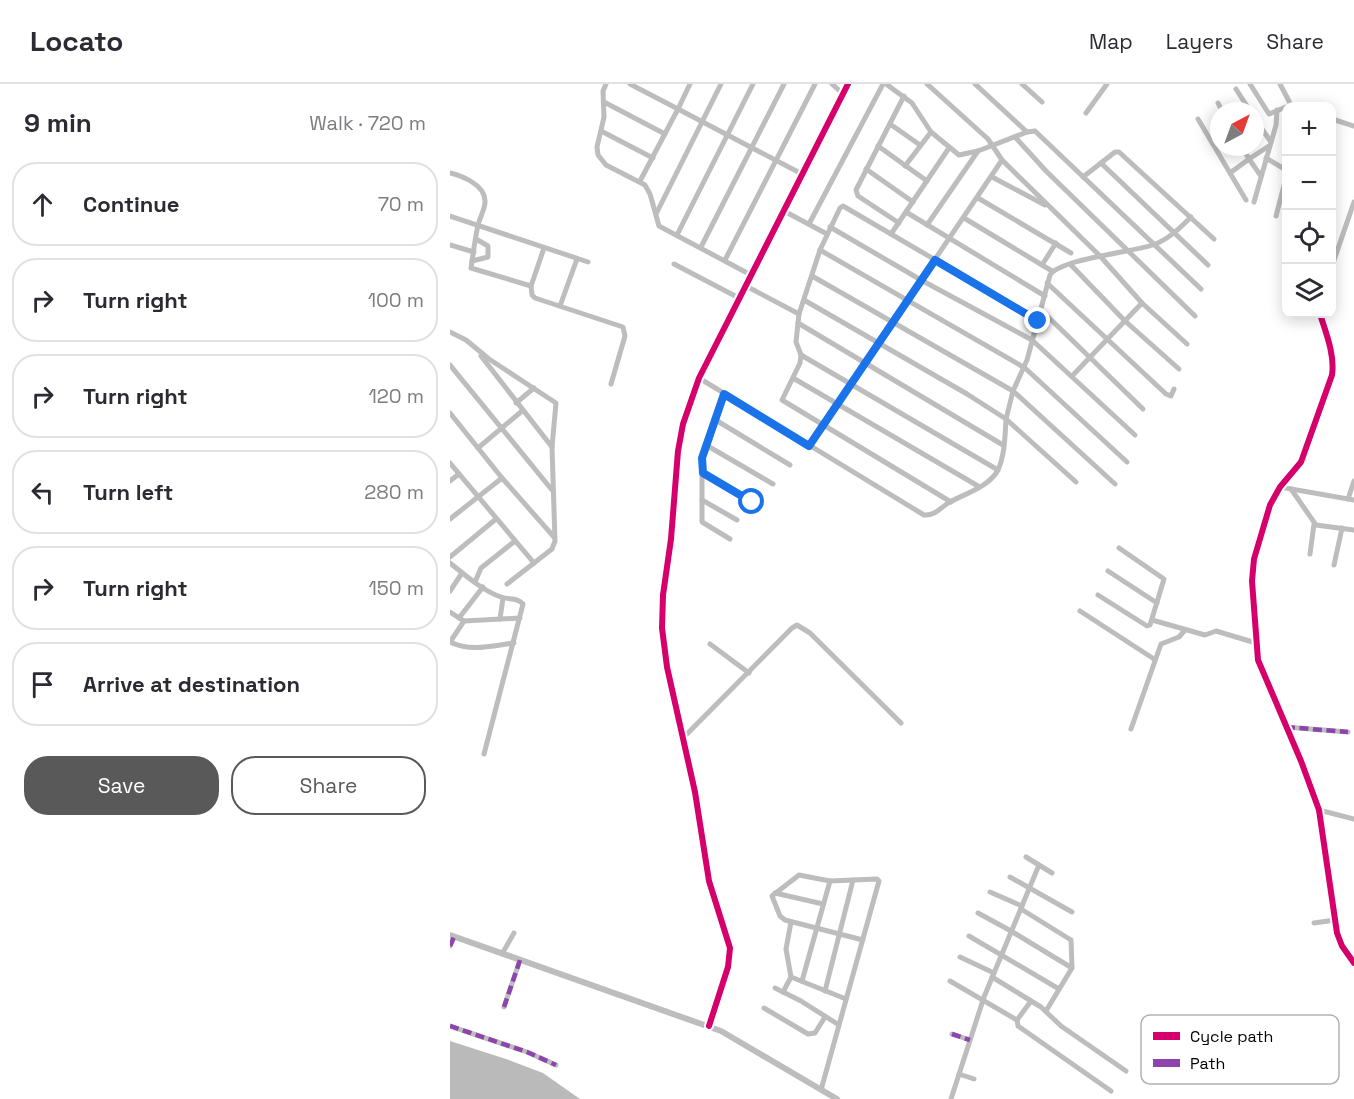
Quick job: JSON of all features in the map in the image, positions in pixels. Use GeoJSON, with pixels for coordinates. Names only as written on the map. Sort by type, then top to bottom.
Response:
{"type":"FeatureCollection","features":[{"type":"Feature","properties":{"kind":"street"},"geometry":{"type":"LineString","coordinates":[[606,84],[603,92],[604,102],[597,151],[599,159],[606,165],[640,181],[648,190],[659,226],[751,275]]}},
{"type":"Feature","properties":{"kind":"street"},"geometry":{"type":"LineString","coordinates":[[630,84],[802,174]]}},
{"type":"Feature","properties":{"kind":"street"},"geometry":{"type":"LineString","coordinates":[[640,181],[689,84]]}},
{"type":"Feature","properties":{"kind":"street"},"geometry":{"type":"LineString","coordinates":[[656,214],[721,84]]}},
{"type":"Feature","properties":{"kind":"street"},"geometry":{"type":"LineString","coordinates":[[677,235],[753,84]]}},
{"type":"Feature","properties":{"kind":"street"},"geometry":{"type":"LineString","coordinates":[[701,247],[784,84]]}},
{"type":"Feature","properties":{"kind":"street"},"geometry":{"type":"LineString","coordinates":[[725,260],[815,84]]}},
{"type":"Feature","properties":{"kind":"street"},"geometry":{"type":"LineString","coordinates":[[831,84],[843,94]]}},
{"type":"Feature","properties":{"kind":"street"},"geometry":{"type":"LineString","coordinates":[[709,1026],[728,967],[730,948],[709,881],[695,792],[664,651],[662,605],[671,539],[678,450],[683,424],[699,378],[848,84]]}},
{"type":"Feature","properties":{"kind":"street"},"geometry":{"type":"LineString","coordinates":[[808,224],[884,84],[904,96],[916,108],[921,120],[931,132],[961,155],[1035,131],[1201,289]]}},
{"type":"Feature","properties":{"kind":"street"},"geometry":{"type":"LineString","coordinates":[[927,84],[993,145],[1002,160],[1100,256],[1142,303],[1187,344]]}},
{"type":"Feature","properties":{"kind":"street"},"geometry":{"type":"LineString","coordinates":[[975,84],[1028,132]]}},
{"type":"Feature","properties":{"kind":"street"},"geometry":{"type":"LineString","coordinates":[[1022,84],[1042,102]]}},
{"type":"Feature","properties":{"kind":"street"},"geometry":{"type":"LineString","coordinates":[[1086,112],[1107,84]]}},
{"type":"Feature","properties":{"kind":"street"},"geometry":{"type":"LineString","coordinates":[[1250,84],[1276,125]]}},
{"type":"Feature","properties":{"kind":"street"},"geometry":{"type":"LineString","coordinates":[[1280,84],[1288,102]]}},
{"type":"Feature","properties":{"kind":"street"},"geometry":{"type":"LineString","coordinates":[[1236,89],[1244,102]]}},
{"type":"Feature","properties":{"kind":"street"},"geometry":{"type":"LineString","coordinates":[[899,223],[857,194],[856,187],[904,96]]}},
{"type":"Feature","properties":{"kind":"street"},"geometry":{"type":"LineString","coordinates":[[604,102],[665,134]]}},
{"type":"Feature","properties":{"kind":"street"},"geometry":{"type":"LineString","coordinates":[[1269,114],[1282,108]]}},
{"type":"Feature","properties":{"kind":"street"},"geometry":{"type":"LineString","coordinates":[[1254,202],[1276,125],[1277,110]]}},
{"type":"Feature","properties":{"kind":"street"},"geometry":{"type":"LineString","coordinates":[[1198,119],[1246,200]]}},
{"type":"Feature","properties":{"kind":"street"},"geometry":{"type":"LineString","coordinates":[[1336,120],[1354,126]]}},
{"type":"Feature","properties":{"kind":"street"},"geometry":{"type":"LineString","coordinates":[[890,124],[920,145]]}},
{"type":"Feature","properties":{"kind":"street"},"geometry":{"type":"LineString","coordinates":[[601,131],[653,158]]}},
{"type":"Feature","properties":{"kind":"street"},"geometry":{"type":"LineString","coordinates":[[905,166],[931,132]]}},
{"type":"Feature","properties":{"kind":"street"},"geometry":{"type":"LineString","coordinates":[[1264,134],[1270,144]]}},
{"type":"Feature","properties":{"kind":"street"},"geometry":{"type":"LineString","coordinates":[[1015,137],[1046,171],[1195,316]]}},
{"type":"Feature","properties":{"kind":"street"},"geometry":{"type":"LineString","coordinates":[[1230,173],[1270,144]]}},
{"type":"Feature","properties":{"kind":"street"},"geometry":{"type":"LineString","coordinates":[[878,146],[927,181]]}},
{"type":"Feature","properties":{"kind":"street"},"geometry":{"type":"LineString","coordinates":[[891,234],[950,148]]}},
{"type":"Feature","properties":{"kind":"street"},"geometry":{"type":"LineString","coordinates":[[927,225],[978,151]]}},
{"type":"Feature","properties":{"kind":"street"},"geometry":{"type":"LineString","coordinates":[[1083,177],[1115,152],[1119,152],[1214,239]]}},
{"type":"Feature","properties":{"kind":"street"},"geometry":{"type":"LineString","coordinates":[[1247,156],[1261,176]]}},
{"type":"Feature","properties":{"kind":"street"},"geometry":{"type":"LineString","coordinates":[[1266,158],[1282,167]]}},
{"type":"Feature","properties":{"kind":"street"},"geometry":{"type":"LineString","coordinates":[[809,446],[1002,160]]}},
{"type":"Feature","properties":{"kind":"street"},"geometry":{"type":"LineString","coordinates":[[1101,163],[1208,264]]}},
{"type":"Feature","properties":{"kind":"street"},"geometry":{"type":"LineString","coordinates":[[866,169],[913,202]]}},
{"type":"Feature","properties":{"kind":"street"},"geometry":{"type":"LineString","coordinates":[[450,173],[466,179],[482,191],[485,200],[478,225],[471,268],[531,286]]}},
{"type":"Feature","properties":{"kind":"street"},"geometry":{"type":"LineString","coordinates":[[992,177],[1051,209]]}},
{"type":"Feature","properties":{"kind":"street"},"geometry":{"type":"LineString","coordinates":[[1276,216],[1282,195]]}},
{"type":"Feature","properties":{"kind":"street"},"geometry":{"type":"LineString","coordinates":[[978,198],[1071,253]]}},
{"type":"Feature","properties":{"kind":"street"},"geometry":{"type":"LineString","coordinates":[[1333,264],[1354,202]]}},
{"type":"Feature","properties":{"kind":"street"},"geometry":{"type":"LineString","coordinates":[[951,502],[782,400],[800,363],[801,355],[796,342],[799,314],[830,226],[843,206],[1038,321]]}},
{"type":"Feature","properties":{"kind":"street"},"geometry":{"type":"LineString","coordinates":[[784,211],[827,234]]}},
{"type":"Feature","properties":{"kind":"street"},"geometry":{"type":"LineString","coordinates":[[906,212],[1045,296]]}},
{"type":"Feature","properties":{"kind":"street"},"geometry":{"type":"LineString","coordinates":[[450,216],[588,262]]}},
{"type":"Feature","properties":{"kind":"street"},"geometry":{"type":"LineString","coordinates":[[964,218],[1052,271],[1100,256],[1155,244],[1174,233],[1191,217]]}},
{"type":"Feature","properties":{"kind":"street"},"geometry":{"type":"LineString","coordinates":[[830,226],[921,280],[1032,340],[1135,435]]}},
{"type":"Feature","properties":{"kind":"street"},"geometry":{"type":"LineString","coordinates":[[472,261],[488,257],[489,247],[476,238]]}},
{"type":"Feature","properties":{"kind":"street"},"geometry":{"type":"LineString","coordinates":[[1042,265],[1056,243]]}},
{"type":"Feature","properties":{"kind":"street"},"geometry":{"type":"LineString","coordinates":[[450,245],[474,252]]}},
{"type":"Feature","properties":{"kind":"street"},"geometry":{"type":"LineString","coordinates":[[544,248],[531,286],[532,295],[535,298],[623,327],[625,336],[611,384]]}},
{"type":"Feature","properties":{"kind":"street"},"geometry":{"type":"LineString","coordinates":[[820,250],[1025,368],[1127,462]]}},
{"type":"Feature","properties":{"kind":"street"},"geometry":{"type":"LineString","coordinates":[[560,306],[577,259]]}},
{"type":"Feature","properties":{"kind":"street"},"geometry":{"type":"LineString","coordinates":[[674,264],[739,298]]}},
{"type":"Feature","properties":{"kind":"street"},"geometry":{"type":"LineString","coordinates":[[1071,265],[1125,321],[1179,369]]}},
{"type":"Feature","properties":{"kind":"street"},"geometry":{"type":"LineString","coordinates":[[699,378],[924,515],[932,514],[978,486],[998,470],[1013,391],[1025,368],[1052,271]]}},
{"type":"Feature","properties":{"kind":"street"},"geometry":{"type":"LineString","coordinates":[[812,276],[1013,391],[1115,484]]}},
{"type":"Feature","properties":{"kind":"street"},"geometry":{"type":"LineString","coordinates":[[1047,283],[1169,396],[1174,390]]}},
{"type":"Feature","properties":{"kind":"street"},"geometry":{"type":"LineString","coordinates":[[746,286],[799,314]]}},
{"type":"Feature","properties":{"kind":"street"},"geometry":{"type":"LineString","coordinates":[[804,300],[1006,419],[1076,482]]}},
{"type":"Feature","properties":{"kind":"street"},"geometry":{"type":"LineString","coordinates":[[1072,376],[1142,303]]}},
{"type":"Feature","properties":{"kind":"street"},"geometry":{"type":"LineString","coordinates":[[1041,310],[1143,409]]}},
{"type":"Feature","properties":{"kind":"street"},"geometry":{"type":"LineString","coordinates":[[1321,318],[1329,340],[1333,363],[1332,375],[1301,462],[1280,487],[1270,505],[1253,568],[1256,643],[1258,660],[1319,810],[1335,920],[1342,946],[1354,963]]}},
{"type":"Feature","properties":{"kind":"street"},"geometry":{"type":"LineString","coordinates":[[798,324],[1004,445]]}},
{"type":"Feature","properties":{"kind":"street"},"geometry":{"type":"LineString","coordinates":[[450,332],[466,340],[478,351],[557,404],[552,447],[554,544],[552,549],[507,584]]}},
{"type":"Feature","properties":{"kind":"street"},"geometry":{"type":"LineString","coordinates":[[478,351],[552,447]]}},
{"type":"Feature","properties":{"kind":"street"},"geometry":{"type":"LineString","coordinates":[[801,355],[998,470]]}},
{"type":"Feature","properties":{"kind":"street"},"geometry":{"type":"LineString","coordinates":[[450,365],[553,491]]}},
{"type":"Feature","properties":{"kind":"street"},"geometry":{"type":"LineString","coordinates":[[793,378],[978,486]]}},
{"type":"Feature","properties":{"kind":"street"},"geometry":{"type":"LineString","coordinates":[[516,403],[534,388]]}},
{"type":"Feature","properties":{"kind":"street"},"geometry":{"type":"LineString","coordinates":[[724,394],[702,458],[702,522],[730,539]]}},
{"type":"Feature","properties":{"kind":"street"},"geometry":{"type":"LineString","coordinates":[[478,448],[522,411]]}},
{"type":"Feature","properties":{"kind":"street"},"geometry":{"type":"LineString","coordinates":[[450,413],[502,478],[554,537]]}},
{"type":"Feature","properties":{"kind":"street"},"geometry":{"type":"LineString","coordinates":[[714,420],[790,465]]}},
{"type":"Feature","properties":{"kind":"street"},"geometry":{"type":"LineString","coordinates":[[706,445],[773,484]]}},
{"type":"Feature","properties":{"kind":"street"},"geometry":{"type":"LineString","coordinates":[[450,463],[534,563]]}},
{"type":"Feature","properties":{"kind":"street"},"geometry":{"type":"LineString","coordinates":[[703,473],[752,502]]}},
{"type":"Feature","properties":{"kind":"street"},"geometry":{"type":"LineString","coordinates":[[450,481],[459,474]]}},
{"type":"Feature","properties":{"kind":"street"},"geometry":{"type":"LineString","coordinates":[[450,519],[502,478]]}},
{"type":"Feature","properties":{"kind":"street"},"geometry":{"type":"LineString","coordinates":[[1280,487],[1351,500],[1354,481]]}},
{"type":"Feature","properties":{"kind":"street"},"geometry":{"type":"LineString","coordinates":[[1291,489],[1314,524],[1310,554]]}},
{"type":"Feature","properties":{"kind":"street"},"geometry":{"type":"LineString","coordinates":[[702,500],[737,520]]}},
{"type":"Feature","properties":{"kind":"street"},"geometry":{"type":"LineString","coordinates":[[450,557],[496,519]]}},
{"type":"Feature","properties":{"kind":"street"},"geometry":{"type":"LineString","coordinates":[[1314,524],[1354,530]]}},
{"type":"Feature","properties":{"kind":"street"},"geometry":{"type":"LineString","coordinates":[[1334,565],[1342,528]]}},
{"type":"Feature","properties":{"kind":"street"},"geometry":{"type":"LineString","coordinates":[[475,582],[481,568],[514,541]]}},
{"type":"Feature","properties":{"kind":"street"},"geometry":{"type":"LineString","coordinates":[[1098,595],[1149,627],[1164,579],[1119,548]]}},
{"type":"Feature","properties":{"kind":"street"},"geometry":{"type":"LineString","coordinates":[[450,563],[475,582],[503,598],[520,600],[523,603],[484,754]]}},
{"type":"Feature","properties":{"kind":"street"},"geometry":{"type":"LineString","coordinates":[[1108,571],[1157,603]]}},
{"type":"Feature","properties":{"kind":"street"},"geometry":{"type":"LineString","coordinates":[[450,591],[462,573]]}},
{"type":"Feature","properties":{"kind":"street"},"geometry":{"type":"LineString","coordinates":[[483,587],[450,642],[471,649],[514,643]]}},
{"type":"Feature","properties":{"kind":"street"},"geometry":{"type":"LineString","coordinates":[[500,619],[503,598]]}},
{"type":"Feature","properties":{"kind":"street"},"geometry":{"type":"LineString","coordinates":[[1080,611],[1154,659]]}},
{"type":"Feature","properties":{"kind":"street"},"geometry":{"type":"LineString","coordinates":[[450,612],[462,620],[520,618]]}},
{"type":"Feature","properties":{"kind":"street"},"geometry":{"type":"LineString","coordinates":[[1152,620],[1205,635],[1215,631],[1256,643]]}},
{"type":"Feature","properties":{"kind":"street"},"geometry":{"type":"LineString","coordinates":[[683,738],[792,628],[800,626],[901,723]]}},
{"type":"Feature","properties":{"kind":"street"},"geometry":{"type":"LineString","coordinates":[[1131,729],[1154,659],[1161,645],[1179,637],[1185,630]]}},
{"type":"Feature","properties":{"kind":"street"},"geometry":{"type":"LineString","coordinates":[[710,644],[749,673]]}},
{"type":"Feature","properties":{"kind":"street"},"geometry":{"type":"LineString","coordinates":[[1286,727],[1348,732]]}},
{"type":"Feature","properties":{"kind":"street"},"geometry":{"type":"LineString","coordinates":[[1319,810],[1354,819]]}},
{"type":"Feature","properties":{"kind":"street"},"geometry":{"type":"LineString","coordinates":[[1026,857],[1052,873]]}},
{"type":"Feature","properties":{"kind":"street"},"geometry":{"type":"LineString","coordinates":[[951,1099],[983,1000],[1039,865]]}},
{"type":"Feature","properties":{"kind":"street"},"geometry":{"type":"LineString","coordinates":[[821,1089],[863,940],[879,881],[830,881],[799,875],[772,897],[780,916],[791,922],[863,940]]}},
{"type":"Feature","properties":{"kind":"street"},"geometry":{"type":"LineString","coordinates":[[1011,877],[1072,912]]}},
{"type":"Feature","properties":{"kind":"street"},"geometry":{"type":"LineString","coordinates":[[825,991],[853,880]]}},
{"type":"Feature","properties":{"kind":"street"},"geometry":{"type":"LineString","coordinates":[[802,981],[830,881]]}},
{"type":"Feature","properties":{"kind":"street"},"geometry":{"type":"LineString","coordinates":[[990,891],[1021,907],[1070,938],[1072,968],[1046,1011]]}},
{"type":"Feature","properties":{"kind":"street"},"geometry":{"type":"LineString","coordinates":[[775,893],[823,904]]}},
{"type":"Feature","properties":{"kind":"street"},"geometry":{"type":"LineString","coordinates":[[978,914],[1072,968]]}},
{"type":"Feature","properties":{"kind":"street"},"geometry":{"type":"LineString","coordinates":[[1314,923],[1335,920]]}},
{"type":"Feature","properties":{"kind":"street"},"geometry":{"type":"LineString","coordinates":[[783,992],[791,976],[786,949],[791,922]]}},
{"type":"Feature","properties":{"kind":"street"},"geometry":{"type":"LineString","coordinates":[[502,954],[514,933]]}},
{"type":"Feature","properties":{"kind":"street"},"geometry":{"type":"LineString","coordinates":[[450,946],[452,936],[709,1026],[742,1041],[837,1099]]}},
{"type":"Feature","properties":{"kind":"street"},"geometry":{"type":"LineString","coordinates":[[969,936],[1059,989]]}},
{"type":"Feature","properties":{"kind":"street"},"geometry":{"type":"LineString","coordinates":[[960,957],[993,975],[1046,1011],[1061,1026],[1126,1071]]}},
{"type":"Feature","properties":{"kind":"street"},"geometry":{"type":"LineString","coordinates":[[504,1007],[520,960]]}},
{"type":"Feature","properties":{"kind":"street"},"geometry":{"type":"LineString","coordinates":[[791,976],[846,999]]}},
{"type":"Feature","properties":{"kind":"street"},"geometry":{"type":"LineString","coordinates":[[950,981],[1017,1020]]}},
{"type":"Feature","properties":{"kind":"street"},"geometry":{"type":"LineString","coordinates":[[775,988],[839,1025]]}},
{"type":"Feature","properties":{"kind":"street"},"geometry":{"type":"LineString","coordinates":[[1031,1001],[1017,1020],[1018,1026],[1111,1091]]}},
{"type":"Feature","properties":{"kind":"street"},"geometry":{"type":"LineString","coordinates":[[764,1008],[808,1034],[815,1033],[825,1017]]}},
{"type":"Feature","properties":{"kind":"street"},"geometry":{"type":"LineString","coordinates":[[450,1026],[527,1052],[556,1065]]}},
{"type":"Feature","properties":{"kind":"street"},"geometry":{"type":"LineString","coordinates":[[952,1034],[970,1040]]}},
{"type":"Feature","properties":{"kind":"street"},"geometry":{"type":"LineString","coordinates":[[959,1074],[974,1079]]}},
{"type":"Feature","properties":{"kind":"shaded area"},"geometry":{"type":"Polygon","coordinates":[[[450,1041],[543,1073],[580,1099],[450,1099],[450,1041]]]}},
{"type":"Feature","properties":{"kind":"marked path"},"geometry":{"type":"LineString","coordinates":[[1286,727],[1348,732]]}},
{"type":"Feature","properties":{"kind":"marked path"},"geometry":{"type":"LineString","coordinates":[[450,946],[454,937]]}},
{"type":"Feature","properties":{"kind":"marked path"},"geometry":{"type":"LineString","coordinates":[[504,1007],[520,960]]}},
{"type":"Feature","properties":{"kind":"marked path"},"geometry":{"type":"LineString","coordinates":[[450,1026],[527,1052],[556,1065]]}},
{"type":"Feature","properties":{"kind":"marked path"},"geometry":{"type":"LineString","coordinates":[[952,1034],[970,1040]]}},
{"type":"Feature","properties":{"kind":"cycle path"},"geometry":{"type":"LineString","coordinates":[[709,1026],[728,967],[730,948],[709,881],[695,792],[667,667],[662,628],[663,595],[671,539],[678,451],[683,424],[699,378],[848,84]]}},
{"type":"Feature","properties":{"kind":"cycle path"},"geometry":{"type":"LineString","coordinates":[[1321,318],[1331,352],[1332,375],[1301,462],[1280,487],[1270,505],[1254,559],[1252,581],[1258,660],[1319,810],[1337,933],[1342,946],[1354,963]]}},
{"type":"Feature","properties":{"kind":"route"},"geometry":{"type":"LineString","coordinates":[[752,502],[703,473],[702,458],[724,394],[809,446],[935,260],[1038,321]]}}]}
